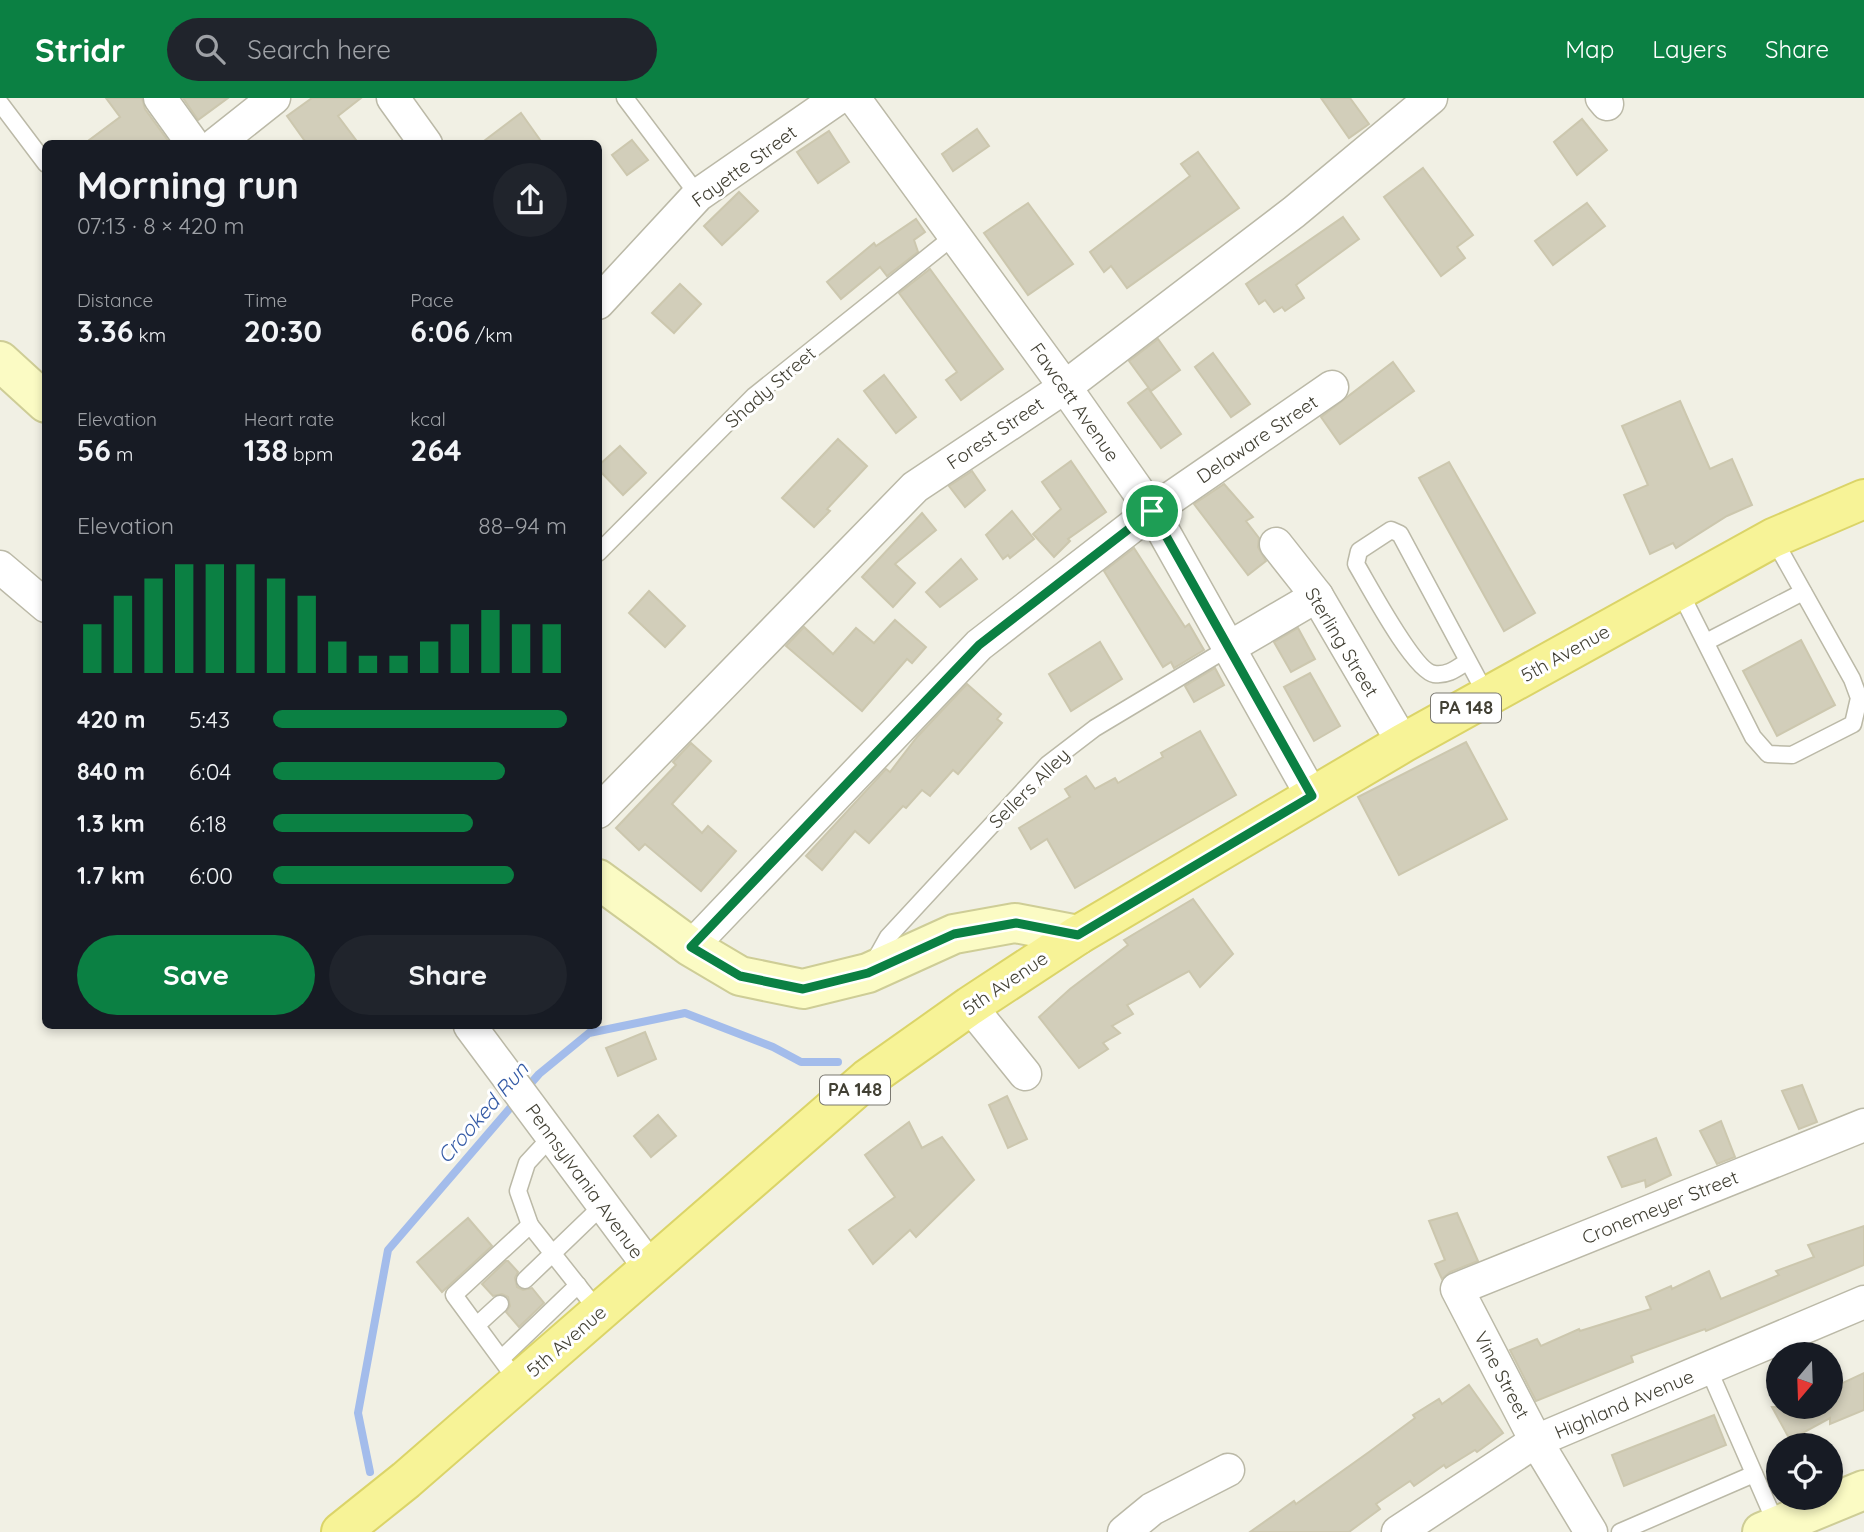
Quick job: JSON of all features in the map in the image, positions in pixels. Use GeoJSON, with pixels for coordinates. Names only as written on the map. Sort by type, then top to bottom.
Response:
{"type":"FeatureCollection","features":[{"type":"Feature","properties":{"kind":"main road"},"geometry":{"type":"LineString","coordinates":[[0,361],[42,399]]}},
{"type":"Feature","properties":{"kind":"main road","name":"5th Avenue"},"geometry":{"type":"LineString","coordinates":[[341,1532],[406,1480],[510,1370],[588,1298],[650,1268],[867,1079],[970,1006],[1078,935],[1403,743],[1773,538],[1864,499]]}},
{"type":"Feature","properties":{"kind":"main road"},"geometry":{"type":"LineString","coordinates":[[602,882],[691,947],[740,976],[803,989],[868,973],[954,934],[1016,923],[1078,935]]}},
{"type":"Feature","properties":{"kind":"main road"},"geometry":{"type":"LineString","coordinates":[[1770,1529],[1864,1489]]}},
{"type":"Feature","properties":{"kind":"street"},"geometry":{"type":"LineString","coordinates":[[160,98],[190,140]]}},
{"type":"Feature","properties":{"kind":"street"},"geometry":{"type":"LineString","coordinates":[[221,140],[274,98]]}},
{"type":"Feature","properties":{"kind":"street"},"geometry":{"type":"LineString","coordinates":[[393,98],[423,140]]}},
{"type":"Feature","properties":{"kind":"street","name":"Fayette Street"},"geometry":{"type":"LineString","coordinates":[[602,299],[698,195],[838,98]]}},
{"type":"Feature","properties":{"kind":"street","name":"Fawcett Avenue"},"geometry":{"type":"LineString","coordinates":[[854,98],[1152,511],[1312,796]]}},
{"type":"Feature","properties":{"kind":"street","name":"Forest Street"},"geometry":{"type":"LineString","coordinates":[[602,808],[915,487],[1065,387],[1294,212],[1431,98]]}},
{"type":"Feature","properties":{"kind":"street","name":"Delaware Street"},"geometry":{"type":"LineString","coordinates":[[691,947],[979,645],[1152,511],[1332,387]]}},
{"type":"Feature","properties":{"kind":"street","name":"Sterling Street"},"geometry":{"type":"LineString","coordinates":[[1276,544],[1317,596],[1403,743]]}},
{"type":"Feature","properties":{"kind":"street"},"geometry":{"type":"LineString","coordinates":[[0,567],[42,603]]}},
{"type":"Feature","properties":{"kind":"street"},"geometry":{"type":"LineString","coordinates":[[1230,647],[1317,596]]}},
{"type":"Feature","properties":{"kind":"street"},"geometry":{"type":"LineString","coordinates":[[970,1006],[1025,1074]]}},
{"type":"Feature","properties":{"kind":"street","name":"Pennsylvania Avenue"},"geometry":{"type":"LineString","coordinates":[[472,1029],[650,1268]]}},
{"type":"Feature","properties":{"kind":"street","name":"Cronemeyer Street"},"geometry":{"type":"LineString","coordinates":[[1457,1289],[1864,1125]]}},
{"type":"Feature","properties":{"kind":"street","name":"Vine Street"},"geometry":{"type":"LineString","coordinates":[[1457,1289],[1536,1441],[1591,1532]]}},
{"type":"Feature","properties":{"kind":"street","name":"Highland Avenue"},"geometry":{"type":"LineString","coordinates":[[1398,1532],[1536,1441],[1864,1302]]}},
{"type":"Feature","properties":{"kind":"street"},"geometry":{"type":"LineString","coordinates":[[1124,1532],[1152,1509],[1228,1470]]}},
{"type":"Feature","properties":{"kind":"lane"},"geometry":{"type":"LineString","coordinates":[[625,98],[698,195]]}},
{"type":"Feature","properties":{"kind":"lane"},"geometry":{"type":"LineString","coordinates":[[0,103],[42,159]]}},
{"type":"Feature","properties":{"kind":"lane","name":"Shady Street"},"geometry":{"type":"LineString","coordinates":[[602,549],[754,396],[954,236]]}},
{"type":"Feature","properties":{"kind":"lane"},"geometry":{"type":"LineString","coordinates":[[1468,661],[1447,674],[1430,674],[1415,661],[1356,564],[1359,551],[1391,530],[1400,534],[1487,696]]}},
{"type":"Feature","properties":{"kind":"lane"},"geometry":{"type":"LineString","coordinates":[[1679,590],[1753,737],[1768,754],[1792,755],[1853,723],[1859,698],[1852,679],[1773,538]]}},
{"type":"Feature","properties":{"kind":"lane"},"geometry":{"type":"LineString","coordinates":[[1706,642],[1803,592]]}},
{"type":"Feature","properties":{"kind":"lane","name":"Sellers Alley"},"geometry":{"type":"LineString","coordinates":[[868,973],[888,937],[1048,764],[1094,728],[1230,647]]}},
{"type":"Feature","properties":{"kind":"lane"},"geometry":{"type":"LineString","coordinates":[[552,1136],[527,1163],[518,1191],[530,1225],[588,1298]]}},
{"type":"Feature","properties":{"kind":"lane"},"geometry":{"type":"LineString","coordinates":[[525,1280],[603,1205]]}},
{"type":"Feature","properties":{"kind":"lane"},"geometry":{"type":"LineString","coordinates":[[510,1370],[454,1295],[530,1225]]}},
{"type":"Feature","properties":{"kind":"lane"},"geometry":{"type":"LineString","coordinates":[[477,1325],[499,1304]]}},
{"type":"Feature","properties":{"kind":"lane"},"geometry":{"type":"LineString","coordinates":[[1708,1368],[1755,1474],[1770,1529]]}},
{"type":"Feature","properties":{"kind":"lane"},"geometry":{"type":"LineString","coordinates":[[1620,1532],[1642,1528],[1755,1474]]}},
{"type":"Feature","properties":{"kind":"building"},"geometry":{"type":"Polygon","coordinates":[[[106,98],[142,98],[145,109],[168,140],[89,140],[120,117],[106,98]]]}},
{"type":"Feature","properties":{"kind":"building"},"geometry":{"type":"Polygon","coordinates":[[[183,98],[228,98],[198,120],[183,98]]]}},
{"type":"Feature","properties":{"kind":"building"},"geometry":{"type":"Polygon","coordinates":[[[312,98],[361,98],[338,116],[356,140],[304,140],[287,116],[312,98]]]}},
{"type":"Feature","properties":{"kind":"building"},"geometry":{"type":"Polygon","coordinates":[[[1321,98],[1350,98],[1369,124],[1349,138],[1321,98]]]}},
{"type":"Feature","properties":{"kind":"building"},"geometry":{"type":"Polygon","coordinates":[[[521,113],[540,140],[485,140],[521,113]]]}},
{"type":"Feature","properties":{"kind":"building"},"geometry":{"type":"Polygon","coordinates":[[[1582,119],[1607,150],[1577,175],[1554,142],[1582,119]]]}},
{"type":"Feature","properties":{"kind":"building"},"geometry":{"type":"Polygon","coordinates":[[[977,129],[989,146],[953,171],[942,154],[977,129]]]}},
{"type":"Feature","properties":{"kind":"building"},"geometry":{"type":"Polygon","coordinates":[[[829,131],[849,162],[818,183],[797,152],[829,131]]]}},
{"type":"Feature","properties":{"kind":"building"},"geometry":{"type":"Polygon","coordinates":[[[632,140],[648,160],[627,175],[612,155],[632,140]]]}},
{"type":"Feature","properties":{"kind":"building"},"geometry":{"type":"Polygon","coordinates":[[[1198,152],[1239,208],[1127,288],[1111,266],[1104,272],[1090,252],[1190,176],[1181,164],[1198,152]]]}},
{"type":"Feature","properties":{"kind":"building"},"geometry":{"type":"Polygon","coordinates":[[[1423,168],[1473,235],[1457,247],[1465,258],[1441,276],[1384,197],[1423,168]]]}},
{"type":"Feature","properties":{"kind":"building"},"geometry":{"type":"Polygon","coordinates":[[[739,192],[758,211],[722,245],[704,226],[739,192]]]}},
{"type":"Feature","properties":{"kind":"building"},"geometry":{"type":"Polygon","coordinates":[[[1028,203],[1073,264],[1028,295],[984,233],[1028,203]]]}},
{"type":"Feature","properties":{"kind":"building"},"geometry":{"type":"Polygon","coordinates":[[[1587,203],[1605,226],[1553,265],[1535,241],[1587,203]]]}},
{"type":"Feature","properties":{"kind":"building"},"geometry":{"type":"Polygon","coordinates":[[[1343,217],[1359,239],[1296,285],[1304,298],[1285,311],[1282,307],[1274,312],[1265,300],[1259,304],[1246,284],[1343,217]]]}},
{"type":"Feature","properties":{"kind":"building"},"geometry":{"type":"Polygon","coordinates":[[[916,219],[925,232],[914,240],[918,252],[887,276],[880,267],[841,299],[827,282],[874,243],[876,246],[916,219]]]}},
{"type":"Feature","properties":{"kind":"building"},"geometry":{"type":"Polygon","coordinates":[[[930,269],[1003,369],[961,400],[946,380],[957,372],[899,293],[930,269]]]}},
{"type":"Feature","properties":{"kind":"building"},"geometry":{"type":"Polygon","coordinates":[[[680,284],[701,304],[674,333],[652,313],[680,284]]]}},
{"type":"Feature","properties":{"kind":"building"},"geometry":{"type":"Polygon","coordinates":[[[1158,339],[1180,370],[1151,391],[1129,361],[1158,339]]]}},
{"type":"Feature","properties":{"kind":"building"},"geometry":{"type":"Polygon","coordinates":[[[1213,353],[1250,404],[1231,417],[1195,367],[1213,353]]]}},
{"type":"Feature","properties":{"kind":"building"},"geometry":{"type":"Polygon","coordinates":[[[1393,362],[1414,391],[1340,444],[1321,417],[1393,362]]]}},
{"type":"Feature","properties":{"kind":"building"},"geometry":{"type":"Polygon","coordinates":[[[884,375],[916,417],[896,433],[864,391],[884,375]]]}},
{"type":"Feature","properties":{"kind":"building"},"geometry":{"type":"Polygon","coordinates":[[[1148,388],[1181,434],[1161,448],[1128,403],[1148,388]]]}},
{"type":"Feature","properties":{"kind":"building"},"geometry":{"type":"Polygon","coordinates":[[[1680,401],[1710,469],[1732,459],[1752,505],[1727,516],[1676,548],[1673,543],[1650,554],[1624,495],[1648,485],[1622,426],[1680,401]]]}},
{"type":"Feature","properties":{"kind":"building"},"geometry":{"type":"Polygon","coordinates":[[[838,439],[867,466],[814,527],[782,498],[838,439]]]}},
{"type":"Feature","properties":{"kind":"building"},"geometry":{"type":"Polygon","coordinates":[[[620,446],[646,473],[623,495],[602,473],[602,462],[620,446]]]}},
{"type":"Feature","properties":{"kind":"building"},"geometry":{"type":"Polygon","coordinates":[[[1071,461],[1106,512],[1068,539],[1070,541],[1054,557],[1033,534],[1061,509],[1042,482],[1071,461]]]}},
{"type":"Feature","properties":{"kind":"building"},"geometry":{"type":"Polygon","coordinates":[[[1449,462],[1535,613],[1504,631],[1419,478],[1449,462]]]}},
{"type":"Feature","properties":{"kind":"building"},"geometry":{"type":"Polygon","coordinates":[[[972,471],[985,490],[965,507],[949,486],[972,471]]]}},
{"type":"Feature","properties":{"kind":"building"},"geometry":{"type":"Polygon","coordinates":[[[1224,484],[1253,517],[1246,521],[1259,538],[1258,547],[1266,561],[1248,575],[1194,504],[1224,484]]]}},
{"type":"Feature","properties":{"kind":"building"},"geometry":{"type":"Polygon","coordinates":[[[1012,511],[1034,539],[1010,558],[1008,555],[1003,559],[986,535],[1012,511]]]}},
{"type":"Feature","properties":{"kind":"building"},"geometry":{"type":"Polygon","coordinates":[[[922,513],[936,530],[895,564],[915,583],[893,607],[862,577],[922,513]]]}},
{"type":"Feature","properties":{"kind":"building"},"geometry":{"type":"Polygon","coordinates":[[[1134,548],[1185,627],[1189,624],[1204,650],[1174,668],[1171,662],[1163,667],[1104,571],[1134,548]]]}},
{"type":"Feature","properties":{"kind":"building"},"geometry":{"type":"Polygon","coordinates":[[[961,559],[977,579],[940,607],[926,592],[961,559]]]}},
{"type":"Feature","properties":{"kind":"building"},"geometry":{"type":"Polygon","coordinates":[[[649,591],[685,626],[665,647],[629,613],[649,591]]]}},
{"type":"Feature","properties":{"kind":"building"},"geometry":{"type":"Polygon","coordinates":[[[895,620],[926,647],[912,663],[907,659],[862,711],[786,646],[804,627],[833,654],[856,628],[874,643],[895,620]]]}},
{"type":"Feature","properties":{"kind":"building"},"geometry":{"type":"Polygon","coordinates":[[[1298,628],[1315,659],[1291,672],[1274,642],[1298,628]]]}},
{"type":"Feature","properties":{"kind":"building"},"geometry":{"type":"Polygon","coordinates":[[[1801,640],[1835,705],[1777,736],[1743,671],[1801,640]]]}},
{"type":"Feature","properties":{"kind":"building"},"geometry":{"type":"Polygon","coordinates":[[[1100,642],[1122,679],[1071,711],[1049,674],[1100,642]]]}},
{"type":"Feature","properties":{"kind":"building"},"geometry":{"type":"Polygon","coordinates":[[[1215,668],[1224,685],[1194,702],[1185,686],[1215,668]]]}},
{"type":"Feature","properties":{"kind":"building"},"geometry":{"type":"Polygon","coordinates":[[[1310,673],[1340,726],[1314,741],[1284,687],[1310,673]]]}},
{"type":"Feature","properties":{"kind":"building"},"geometry":{"type":"Polygon","coordinates":[[[967,684],[1001,714],[997,719],[1002,723],[958,774],[953,770],[930,796],[922,790],[906,808],[903,806],[869,843],[855,831],[822,870],[806,856],[886,769],[890,772],[917,737],[967,684]]]}},
{"type":"Feature","properties":{"kind":"building"},"geometry":{"type":"Polygon","coordinates":[[[1200,731],[1236,795],[1075,888],[1047,839],[1031,849],[1019,828],[1070,797],[1065,789],[1086,776],[1095,789],[1115,778],[1118,783],[1163,757],[1161,753],[1200,731]]]}},
{"type":"Feature","properties":{"kind":"building"},"geometry":{"type":"Polygon","coordinates":[[[1466,742],[1507,819],[1399,875],[1358,797],[1466,742]]]}},
{"type":"Feature","properties":{"kind":"building"},"geometry":{"type":"Polygon","coordinates":[[[691,743],[711,761],[672,804],[702,833],[708,826],[736,851],[701,891],[645,844],[639,850],[616,828],[676,765],[673,762],[691,743]]]}},
{"type":"Feature","properties":{"kind":"building"},"geometry":{"type":"Polygon","coordinates":[[[1193,899],[1233,954],[1200,987],[1189,971],[1127,1005],[1133,1014],[1112,1026],[1120,1033],[1103,1043],[1108,1049],[1079,1068],[1039,1017],[1070,989],[1128,945],[1124,940],[1193,899]]]}},
{"type":"Feature","properties":{"kind":"building"},"geometry":{"type":"Polygon","coordinates":[[[645,1032],[656,1059],[618,1076],[606,1048],[645,1032]]]}},
{"type":"Feature","properties":{"kind":"building"},"geometry":{"type":"Polygon","coordinates":[[[1802,1085],[1817,1122],[1799,1129],[1782,1091],[1802,1085]]]}},
{"type":"Feature","properties":{"kind":"building"},"geometry":{"type":"Polygon","coordinates":[[[1007,1096],[1027,1139],[1008,1148],[989,1105],[1007,1096]]]}},
{"type":"Feature","properties":{"kind":"building"},"geometry":{"type":"Polygon","coordinates":[[[658,1115],[676,1136],[651,1157],[634,1136],[658,1115]]]}},
{"type":"Feature","properties":{"kind":"building"},"geometry":{"type":"Polygon","coordinates":[[[1721,1121],[1735,1157],[1717,1164],[1700,1131],[1721,1121]]]}},
{"type":"Feature","properties":{"kind":"building"},"geometry":{"type":"Polygon","coordinates":[[[909,1122],[922,1148],[942,1137],[974,1180],[916,1237],[910,1230],[873,1264],[849,1230],[895,1197],[865,1155],[909,1122]]]}},
{"type":"Feature","properties":{"kind":"building"},"geometry":{"type":"Polygon","coordinates":[[[1656,1138],[1671,1175],[1646,1187],[1645,1180],[1622,1187],[1608,1157],[1656,1138]]]}},
{"type":"Feature","properties":{"kind":"building"},"geometry":{"type":"Polygon","coordinates":[[[1457,1213],[1478,1261],[1450,1272],[1442,1279],[1435,1264],[1445,1260],[1429,1221],[1457,1213]]]}},
{"type":"Feature","properties":{"kind":"building"},"geometry":{"type":"Polygon","coordinates":[[[468,1218],[492,1246],[442,1292],[417,1262],[468,1218]]]}},
{"type":"Feature","properties":{"kind":"building"},"geometry":{"type":"Polygon","coordinates":[[[1864,1226],[1864,1265],[1706,1331],[1705,1329],[1631,1356],[1633,1362],[1536,1401],[1510,1350],[1537,1339],[1541,1346],[1579,1329],[1580,1331],[1651,1309],[1646,1297],[1671,1286],[1672,1289],[1709,1271],[1721,1299],[1779,1275],[1776,1271],[1814,1257],[1808,1245],[1864,1226]]]}},
{"type":"Feature","properties":{"kind":"building"},"geometry":{"type":"Polygon","coordinates":[[[506,1261],[518,1272],[515,1278],[517,1287],[523,1290],[532,1288],[544,1303],[519,1327],[506,1312],[510,1306],[508,1297],[502,1294],[493,1296],[482,1284],[506,1261]]]}},
{"type":"Feature","properties":{"kind":"building"},"geometry":{"type":"Polygon","coordinates":[[[1864,1373],[1864,1410],[1843,1419],[1843,1383],[1864,1373]]]}},
{"type":"Feature","properties":{"kind":"building"},"geometry":{"type":"Polygon","coordinates":[[[1469,1385],[1503,1433],[1477,1452],[1475,1450],[1446,1468],[1444,1465],[1414,1486],[1410,1481],[1376,1504],[1380,1509],[1349,1532],[1250,1532],[1294,1501],[1296,1504],[1369,1452],[1415,1418],[1413,1415],[1439,1399],[1442,1404],[1469,1385]]]}},
{"type":"Feature","properties":{"kind":"building"},"geometry":{"type":"Polygon","coordinates":[[[1714,1415],[1726,1445],[1624,1486],[1612,1455],[1714,1415]]]}},
{"type":"Feature","properties":{"kind":"building"},"geometry":{"type":"Polygon","coordinates":[[[1779,1419],[1828,1419],[1803,1433],[1786,1433],[1779,1419]]]}},
{"type":"Feature","properties":{"kind":"waterway","name":"Crooked Run"},"geometry":{"type":"LineString","coordinates":[[525,1090],[539,1074],[589,1033],[685,1013],[773,1047],[801,1062],[838,1062]]}},
{"type":"Feature","properties":{"kind":"waterway","name":"Crooked Run"},"geometry":{"type":"LineString","coordinates":[[370,1472],[358,1413],[388,1250],[517,1100]]}},
{"type":"Feature","properties":{"kind":"route"},"geometry":{"type":"LineString","coordinates":[[1152,511],[1312,796],[1078,935],[1016,923],[954,934],[868,973],[803,989],[740,976],[691,947],[979,645],[1152,511]]}}]}
